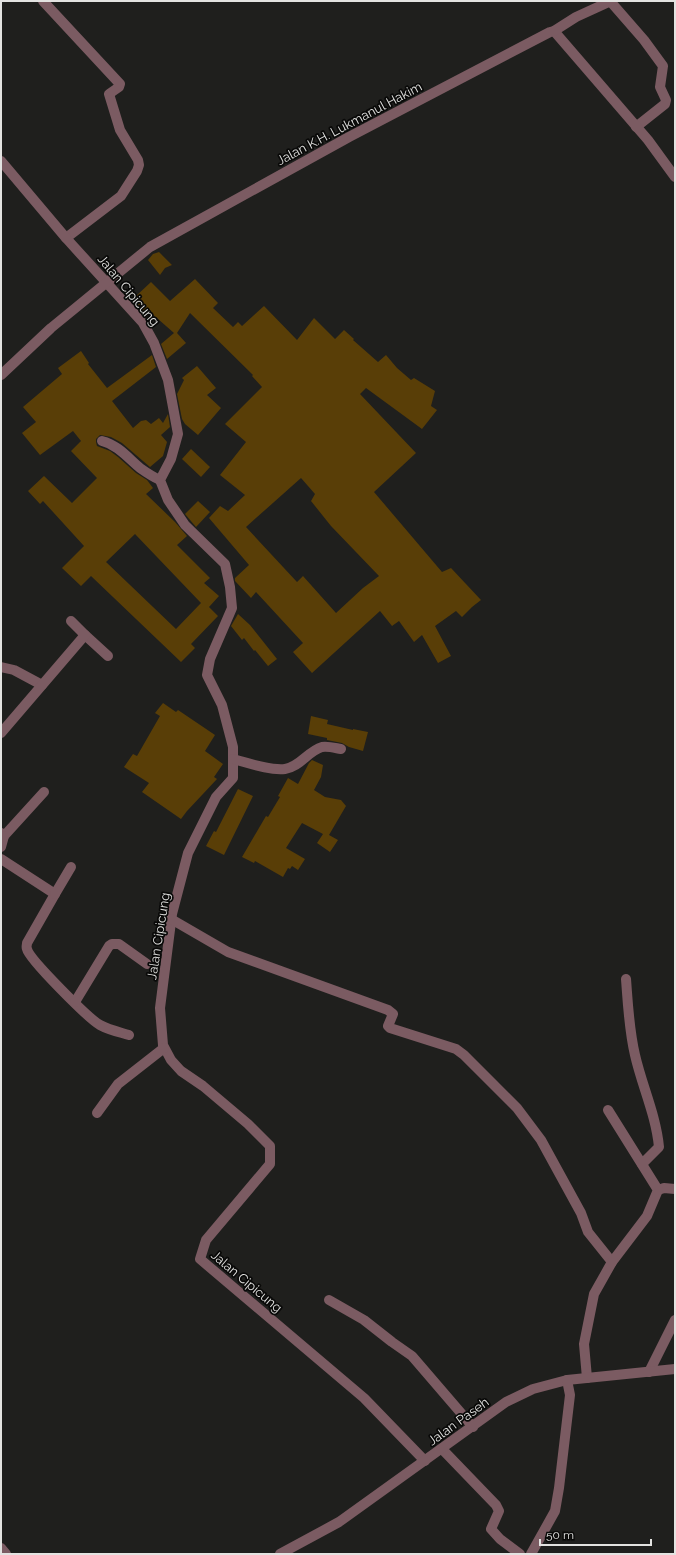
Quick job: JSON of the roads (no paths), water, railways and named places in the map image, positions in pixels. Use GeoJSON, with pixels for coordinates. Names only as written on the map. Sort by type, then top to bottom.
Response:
{"type":"FeatureCollection","features":[{"type":"Feature","properties":{"kind":"street"},"geometry":{"type":"LineString","coordinates":[[43,1],[120,84],[119,87],[109,94],[120,130],[138,160],[139,165],[137,171],[121,196],[66,238]]}},
{"type":"Feature","properties":{"kind":"street"},"geometry":{"type":"LineString","coordinates":[[611,1],[644,40],[663,66],[660,85],[666,100],[665,104],[636,127]]}},
{"type":"Feature","properties":{"kind":"street","name":"Jalan K.H. Lukmanul Hakim"},"geometry":{"type":"LineString","coordinates":[[1,375],[51,328],[150,247],[349,137],[550,32],[554,32],[576,17],[611,1]]}},
{"type":"Feature","properties":{"kind":"street"},"geometry":{"type":"LineString","coordinates":[[554,32],[648,140],[675,177]]}},
{"type":"Feature","properties":{"kind":"street","name":"Jalan Cipicung"},"geometry":{"type":"LineString","coordinates":[[1,161],[66,238],[143,323],[154,343],[168,380],[178,434],[171,459],[160,480],[168,500],[185,525],[225,564],[230,587],[232,608],[210,659],[208,675],[222,705],[233,748],[233,778],[216,797],[188,853],[171,919],[160,1008],[164,1046],[171,1060],[181,1071],[203,1086],[248,1124],[270,1146],[270,1164],[206,1240],[200,1260],[364,1398],[425,1461]]}},
{"type":"Feature","properties":{"kind":"street"},"geometry":{"type":"LineString","coordinates":[[102,441],[108,442],[118,448],[139,468],[160,480]]}},
{"type":"Feature","properties":{"kind":"street"},"geometry":{"type":"LineString","coordinates":[[71,621],[108,656]]}},
{"type":"Feature","properties":{"kind":"street"},"geometry":{"type":"LineString","coordinates":[[1,734],[85,635]]}},
{"type":"Feature","properties":{"kind":"street"},"geometry":{"type":"LineString","coordinates":[[1,667],[14,670],[42,685]]}},
{"type":"Feature","properties":{"kind":"street"},"geometry":{"type":"LineString","coordinates":[[233,759],[272,768],[285,769],[294,765],[316,750],[324,747],[341,749]]}},
{"type":"Feature","properties":{"kind":"street"},"geometry":{"type":"LineString","coordinates":[[1,847],[2,834],[44,792]]}},
{"type":"Feature","properties":{"kind":"street"},"geometry":{"type":"LineString","coordinates":[[1,859],[54,894]]}},
{"type":"Feature","properties":{"kind":"street"},"geometry":{"type":"LineString","coordinates":[[71,867],[31,934],[26,949],[55,983],[99,1024],[111,1030],[129,1034]]}},
{"type":"Feature","properties":{"kind":"street"},"geometry":{"type":"LineString","coordinates":[[171,919],[228,952],[391,1012],[393,1014],[388,1026],[390,1028],[456,1049],[464,1055],[517,1108],[541,1140],[581,1213],[588,1232],[612,1262]]}},
{"type":"Feature","properties":{"kind":"street"},"geometry":{"type":"LineString","coordinates":[[75,1002],[109,946],[112,944],[118,944],[147,964]]}},
{"type":"Feature","properties":{"kind":"street"},"geometry":{"type":"LineString","coordinates":[[626,979],[629,1019],[635,1056],[658,1131],[659,1147],[642,1164]]}},
{"type":"Feature","properties":{"kind":"street"},"geometry":{"type":"LineString","coordinates":[[97,1113],[118,1084],[164,1046]]}},
{"type":"Feature","properties":{"kind":"street"},"geometry":{"type":"LineString","coordinates":[[608,1110],[658,1190]]}},
{"type":"Feature","properties":{"kind":"street"},"geometry":{"type":"LineString","coordinates":[[587,1378],[584,1344],[594,1294],[612,1262],[647,1216],[658,1190],[664,1188],[675,1189]]}},
{"type":"Feature","properties":{"kind":"street"},"geometry":{"type":"LineString","coordinates":[[329,1300],[364,1320],[412,1356],[473,1427]]}},
{"type":"Feature","properties":{"kind":"street"},"geometry":{"type":"LineString","coordinates":[[649,1372],[675,1320]]}},
{"type":"Feature","properties":{"kind":"street","name":"Jalan Paseh"},"geometry":{"type":"LineString","coordinates":[[280,1554],[339,1522],[506,1402],[526,1392],[567,1380],[675,1369]]}},
{"type":"Feature","properties":{"kind":"street"},"geometry":{"type":"LineString","coordinates":[[531,1554],[555,1511],[570,1395],[567,1380]]}},
{"type":"Feature","properties":{"kind":"street"},"geometry":{"type":"LineString","coordinates":[[442,1449],[496,1505],[500,1511],[491,1529],[500,1539],[520,1554]]}},
{"type":"Feature","properties":{"kind":"street"},"geometry":{"type":"LineString","coordinates":[[1,1548],[6,1554]]}}]}
